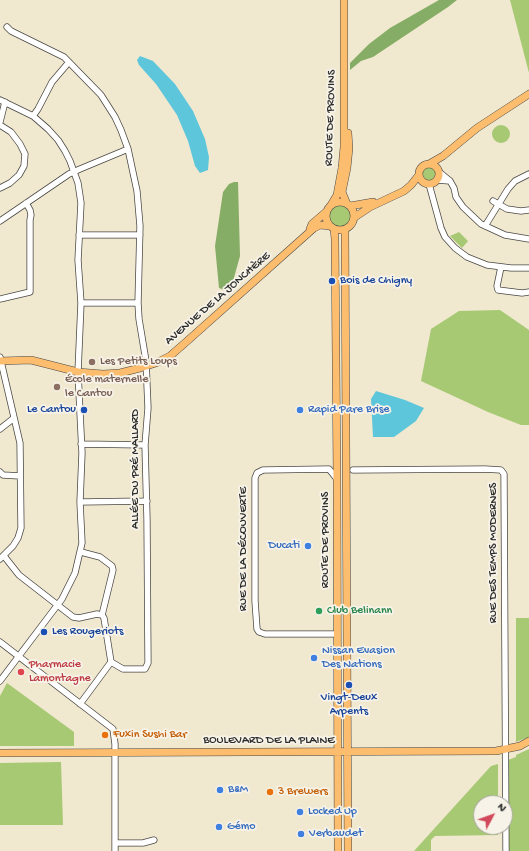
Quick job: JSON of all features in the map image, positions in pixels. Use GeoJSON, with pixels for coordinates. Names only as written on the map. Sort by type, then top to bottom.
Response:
{"type":"FeatureCollection","features":[{"type":"Feature","properties":{"kind":"main road","name":"ROUTE DE PROVINS"},"geometry":{"type":"LineString","coordinates":[[331,205],[337,195],[344,147],[344,0]]}},
{"type":"Feature","properties":{"kind":"main road","name":"ROUTE DE PROVINS"},"geometry":{"type":"LineString","coordinates":[[344,30],[349,148],[342,192],[349,205]]}},
{"type":"Feature","properties":{"kind":"main road"},"geometry":{"type":"LineString","coordinates":[[355,217],[370,207],[404,191],[419,175],[422,168],[443,156],[476,128],[529,94]]}},
{"type":"Feature","properties":{"kind":"main road"},"geometry":{"type":"LineString","coordinates":[[411,185],[437,180],[438,170],[443,156]]}},
{"type":"Feature","properties":{"kind":"main road"},"geometry":{"type":"LineString","coordinates":[[429,164],[434,165],[438,170]]}},
{"type":"Feature","properties":{"kind":"main road"},"geometry":{"type":"LineString","coordinates":[[419,175],[426,183]]}},
{"type":"Feature","properties":{"kind":"main road"},"geometry":{"type":"LineString","coordinates":[[304,237],[312,224],[326,212],[331,205],[339,202],[349,205],[385,201]]}},
{"type":"Feature","properties":{"kind":"main road"},"geometry":{"type":"LineString","coordinates":[[304,237],[318,226],[345,230],[352,225],[355,217],[353,209],[349,205]]}},
{"type":"Feature","properties":{"kind":"main road"},"geometry":{"type":"LineString","coordinates":[[326,212],[327,222],[332,228]]}},
{"type":"Feature","properties":{"kind":"main road","name":"ROUTE DE PROVINS"},"geometry":{"type":"LineString","coordinates":[[332,228],[335,239],[337,699],[348,851]]}},
{"type":"Feature","properties":{"kind":"main road","name":"ROUTE DE PROVINS"},"geometry":{"type":"LineString","coordinates":[[338,851],[342,752],[346,479],[345,230]]}},
{"type":"Feature","properties":{"kind":"main road","name":"AVENUE DE LA JONCHÈRE"},"geometry":{"type":"LineString","coordinates":[[0,359],[32,360],[78,372],[97,374],[120,373],[146,366],[170,356],[304,237]]}},
{"type":"Feature","properties":{"kind":"main road","name":"BOULEVARD DE LA PLAINE"},"geometry":{"type":"LineString","coordinates":[[0,753],[342,752],[396,750],[496,751],[529,742]]}},
{"type":"Feature","properties":{"kind":"street","name":"ALLÉE DU PRÉ MALLARD"},"geometry":{"type":"LineString","coordinates":[[7,27],[11,31],[64,57],[106,101],[115,117],[128,150],[137,190],[140,235],[138,303],[146,366],[148,408],[145,445],[148,663],[145,669],[123,670],[111,662]]}},
{"type":"Feature","properties":{"kind":"street"},"geometry":{"type":"LineString","coordinates":[[33,116],[52,82],[69,62]]}},
{"type":"Feature","properties":{"kind":"street"},"geometry":{"type":"LineString","coordinates":[[0,122],[3,101],[33,116],[58,140],[70,161],[78,183],[81,203],[78,235],[81,303],[78,372],[81,444],[80,502],[82,542],[81,552],[70,586],[58,606],[0,681]]}},
{"type":"Feature","properties":{"kind":"street"},"geometry":{"type":"LineString","coordinates":[[0,125],[11,132],[25,154],[24,166],[19,175],[10,183],[0,188]]}},
{"type":"Feature","properties":{"kind":"street"},"geometry":{"type":"LineString","coordinates":[[0,221],[74,171],[128,150]]}},
{"type":"Feature","properties":{"kind":"street"},"geometry":{"type":"LineString","coordinates":[[438,170],[450,181],[459,203],[474,218],[485,226],[505,235],[529,239]]}},
{"type":"Feature","properties":{"kind":"street"},"geometry":{"type":"LineString","coordinates":[[485,226],[514,181],[529,174]]}},
{"type":"Feature","properties":{"kind":"street"},"geometry":{"type":"LineString","coordinates":[[437,180],[450,181]]}},
{"type":"Feature","properties":{"kind":"street"},"geometry":{"type":"LineString","coordinates":[[426,183],[441,228],[448,241],[455,248],[468,257],[487,265],[529,268]]}},
{"type":"Feature","properties":{"kind":"street"},"geometry":{"type":"LineString","coordinates":[[493,201],[508,209],[521,211],[529,210]]}},
{"type":"Feature","properties":{"kind":"street"},"geometry":{"type":"LineString","coordinates":[[0,299],[30,292],[31,215],[26,203]]}},
{"type":"Feature","properties":{"kind":"street"},"geometry":{"type":"LineString","coordinates":[[78,235],[140,235]]}},
{"type":"Feature","properties":{"kind":"street"},"geometry":{"type":"LineString","coordinates":[[501,267],[497,286],[498,290],[522,293],[529,292]]}},
{"type":"Feature","properties":{"kind":"street"},"geometry":{"type":"LineString","coordinates":[[81,303],[138,303]]}},
{"type":"Feature","properties":{"kind":"street"},"geometry":{"type":"LineString","coordinates":[[0,359],[20,443],[21,528],[18,538],[2,558],[19,575],[73,617],[79,618],[97,614],[102,615]]}},
{"type":"Feature","properties":{"kind":"street"},"geometry":{"type":"LineString","coordinates":[[0,429],[14,418]]}},
{"type":"Feature","properties":{"kind":"street"},"geometry":{"type":"LineString","coordinates":[[81,444],[145,445]]}},
{"type":"Feature","properties":{"kind":"street"},"geometry":{"type":"LineString","coordinates":[[337,461],[329,469],[337,479]]}},
{"type":"Feature","properties":{"kind":"street"},"geometry":{"type":"LineString","coordinates":[[346,461],[353,470],[346,479]]}},
{"type":"Feature","properties":{"kind":"street","name":"RUE DE LA DÉCOUVERTE"},"geometry":{"type":"LineString","coordinates":[[329,469],[263,470],[256,475],[256,626],[259,632],[265,634],[337,634]]}},
{"type":"Feature","properties":{"kind":"street","name":"RUE DES TEMPS MODERNES"},"geometry":{"type":"LineString","coordinates":[[353,470],[485,469],[501,470],[504,474],[506,851]]}},
{"type":"Feature","properties":{"kind":"street"},"geometry":{"type":"LineString","coordinates":[[0,472],[3,475],[20,476]]}},
{"type":"Feature","properties":{"kind":"street"},"geometry":{"type":"LineString","coordinates":[[80,502],[146,501]]}},
{"type":"Feature","properties":{"kind":"street"},"geometry":{"type":"LineString","coordinates":[[80,704],[111,662],[104,618],[102,615],[113,570],[112,566],[100,557],[81,552]]}},
{"type":"Feature","properties":{"kind":"street"},"geometry":{"type":"LineString","coordinates":[[0,642],[114,729],[115,851]]}},
{"type":"Feature","properties":{"kind":"street"},"geometry":{"type":"LineString","coordinates":[[115,843],[143,843],[154,840]]}},
{"type":"Feature","properties":{"kind":"green space"},"geometry":{"type":"Polygon","coordinates":[[[439,0],[457,0],[373,57],[361,61],[350,70],[350,63],[369,44],[390,28],[439,0]]]}},
{"type":"Feature","properties":{"kind":"green space"},"geometry":{"type":"Polygon","coordinates":[[[510,0],[529,0],[529,73],[510,0]]]}},
{"type":"Feature","properties":{"kind":"green space"},"geometry":{"type":"Polygon","coordinates":[[[501,125],[507,128],[510,134],[507,140],[501,143],[495,140],[492,134],[495,128],[501,125]]]}},
{"type":"Feature","properties":{"kind":"green space"},"geometry":{"type":"Polygon","coordinates":[[[426,167],[432,167],[436,171],[436,177],[432,181],[426,181],[422,177],[422,171],[426,167]]]}},
{"type":"Feature","properties":{"kind":"green space"},"geometry":{"type":"Polygon","coordinates":[[[238,182],[240,256],[230,292],[219,288],[215,246],[223,192],[229,184],[238,182]]]}},
{"type":"Feature","properties":{"kind":"green space"},"geometry":{"type":"Polygon","coordinates":[[[340,204],[345,205],[351,211],[351,221],[345,227],[340,228],[335,227],[329,221],[328,216],[329,211],[335,205],[340,204]]]}},
{"type":"Feature","properties":{"kind":"green space"},"geometry":{"type":"Polygon","coordinates":[[[459,232],[468,241],[462,248],[450,236],[459,232]]]}},
{"type":"Feature","properties":{"kind":"green space"},"geometry":{"type":"Polygon","coordinates":[[[500,310],[529,330],[529,425],[521,425],[488,412],[421,381],[431,329],[459,311],[500,310]]]}},
{"type":"Feature","properties":{"kind":"green space"},"geometry":{"type":"Polygon","coordinates":[[[516,618],[529,618],[529,737],[516,742],[516,618]]]}},
{"type":"Feature","properties":{"kind":"green space"},"geometry":{"type":"Polygon","coordinates":[[[7,683],[74,732],[74,746],[0,746],[0,696],[7,683]]]}},
{"type":"Feature","properties":{"kind":"green space"},"geometry":{"type":"Polygon","coordinates":[[[529,749],[529,851],[509,851],[509,835],[513,835],[513,795],[508,795],[508,760],[516,757],[516,755],[529,749]]]}},
{"type":"Feature","properties":{"kind":"green space"},"geometry":{"type":"Polygon","coordinates":[[[61,762],[63,825],[0,825],[0,763],[61,762]]]}},
{"type":"Feature","properties":{"kind":"green space"},"geometry":{"type":"Polygon","coordinates":[[[498,764],[498,795],[473,795],[473,835],[498,835],[435,836],[431,840],[431,851],[414,851],[491,766],[498,764]]]}},
{"type":"Feature","properties":{"kind":"water"},"geometry":{"type":"Polygon","coordinates":[[[140,56],[153,61],[175,84],[193,111],[205,139],[209,157],[208,170],[200,173],[195,166],[188,141],[177,115],[156,84],[139,65],[137,60],[140,56]]]}},
{"type":"Feature","properties":{"kind":"water"},"geometry":{"type":"Polygon","coordinates":[[[376,391],[424,408],[416,421],[394,437],[373,437],[371,399],[376,391]]]}},
{"type":"Feature","properties":{"kind":"place","name":"Bois de Chigny"},"geometry":{"type":"Point","coordinates":[332,281]}},
{"type":"Feature","properties":{"kind":"place","name":"Les Petits Loups"},"geometry":{"type":"Point","coordinates":[92,362]}},
{"type":"Feature","properties":{"kind":"place","name":"École maternelle le Cantou"},"geometry":{"type":"Point","coordinates":[57,387]}},
{"type":"Feature","properties":{"kind":"place","name":"Le Cantou"},"geometry":{"type":"Point","coordinates":[84,410]}},
{"type":"Feature","properties":{"kind":"place","name":"Rapid Pare Brise"},"geometry":{"type":"Point","coordinates":[300,410]}},
{"type":"Feature","properties":{"kind":"place","name":"Ducati"},"geometry":{"type":"Point","coordinates":[308,546]}},
{"type":"Feature","properties":{"kind":"place","name":"Club Belinann"},"geometry":{"type":"Point","coordinates":[319,611]}},
{"type":"Feature","properties":{"kind":"place","name":"Les Rougeriots"},"geometry":{"type":"Point","coordinates":[44,632]}},
{"type":"Feature","properties":{"kind":"place","name":"Nissan Evasion Des Nations"},"geometry":{"type":"Point","coordinates":[314,658]}},
{"type":"Feature","properties":{"kind":"place","name":"Pharmacie Lamontagne"},"geometry":{"type":"Point","coordinates":[21,672]}},
{"type":"Feature","properties":{"kind":"place","name":"Vingt-Deux Arpents"},"geometry":{"type":"Point","coordinates":[349,685]}},
{"type":"Feature","properties":{"kind":"place","name":"Fuxin Sushi Bar"},"geometry":{"type":"Point","coordinates":[105,735]}},
{"type":"Feature","properties":{"kind":"place","name":"B&M"},"geometry":{"type":"Point","coordinates":[220,790]}},
{"type":"Feature","properties":{"kind":"place","name":"3 Brewers"},"geometry":{"type":"Point","coordinates":[270,792]}},
{"type":"Feature","properties":{"kind":"place","name":"Locked Up"},"geometry":{"type":"Point","coordinates":[300,812]}},
{"type":"Feature","properties":{"kind":"place","name":"Gémo"},"geometry":{"type":"Point","coordinates":[219,827]}},
{"type":"Feature","properties":{"kind":"place","name":"Verbaudet"},"geometry":{"type":"Point","coordinates":[301,834]}}]}
